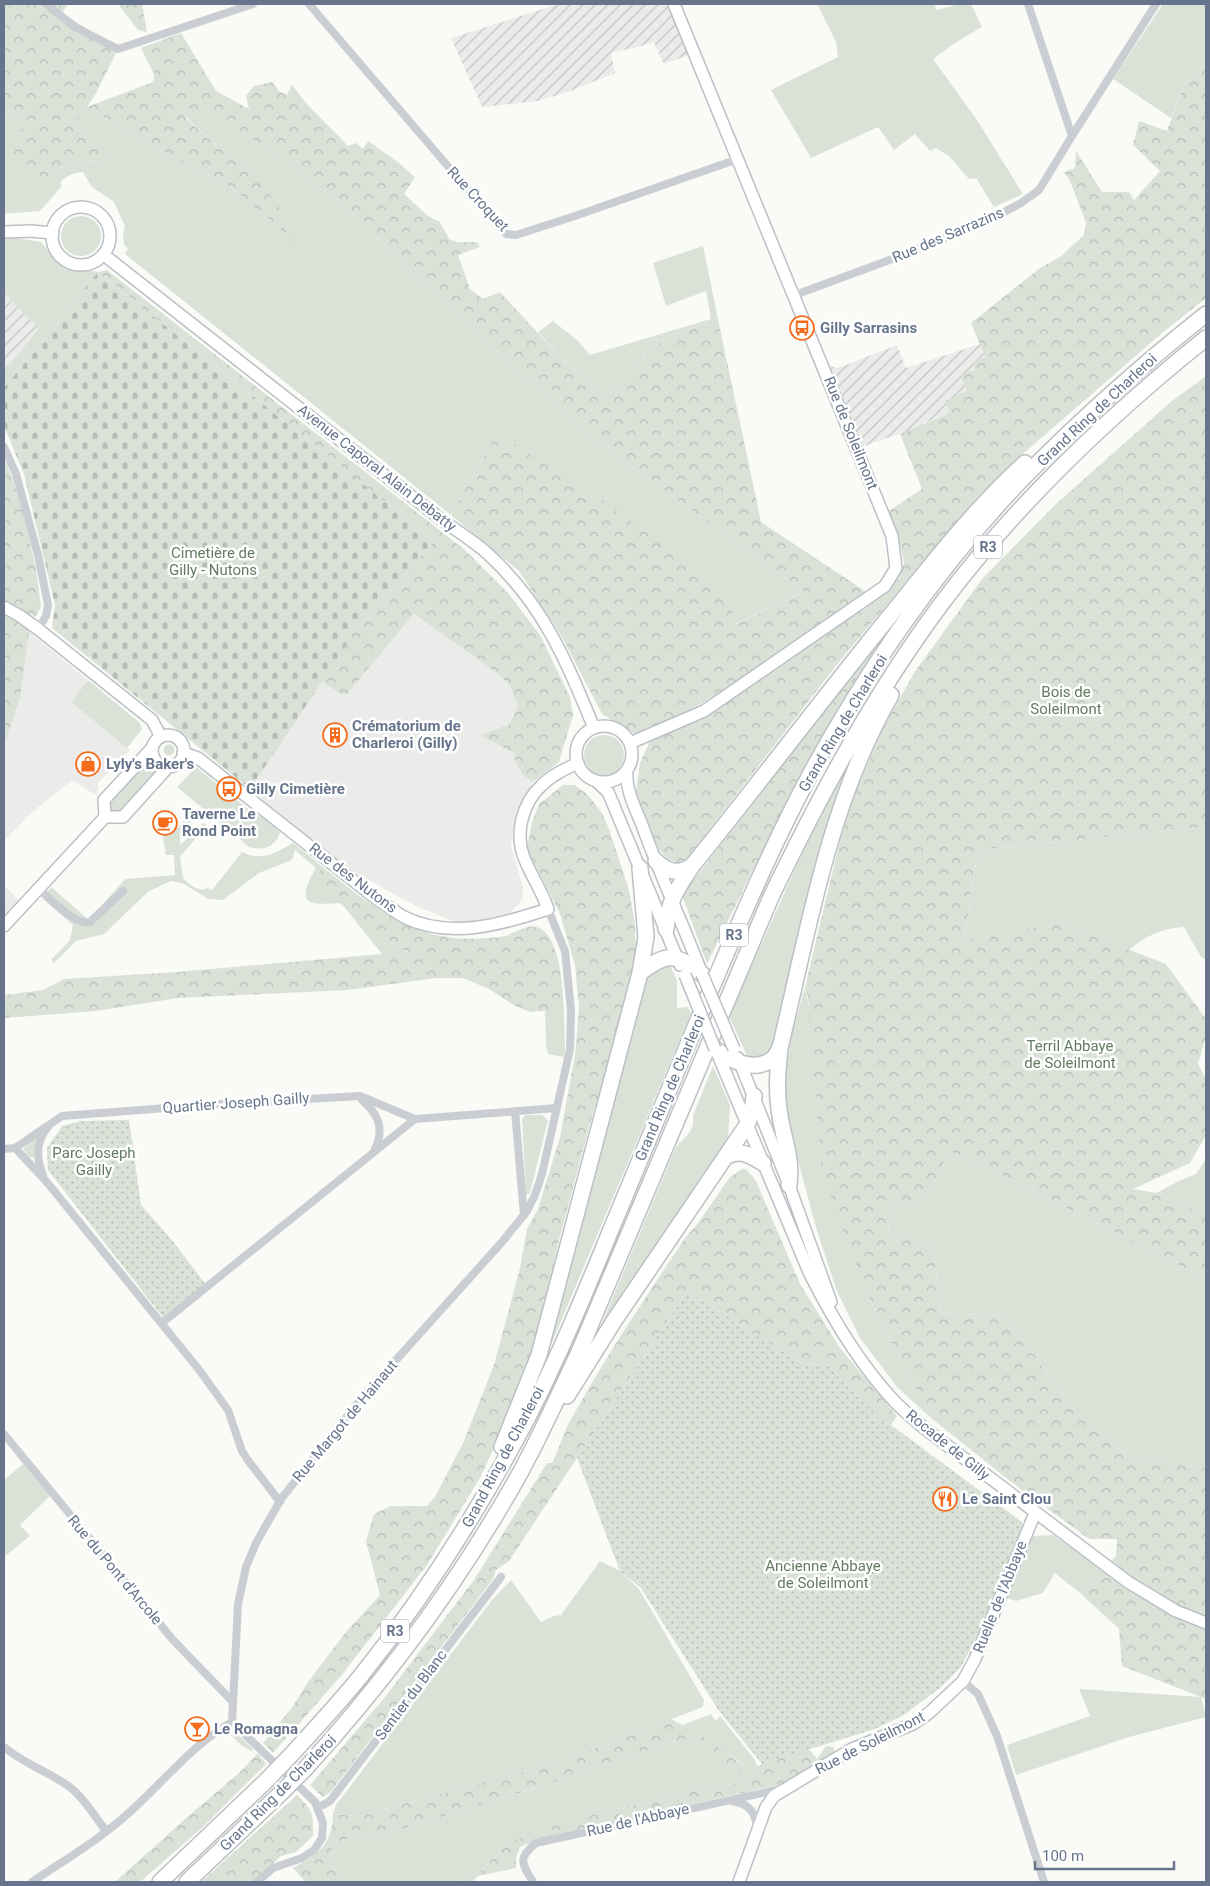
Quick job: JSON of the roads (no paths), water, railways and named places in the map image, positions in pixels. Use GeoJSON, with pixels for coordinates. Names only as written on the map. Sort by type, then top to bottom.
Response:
{"type":"FeatureCollection","features":[{"type":"Feature","properties":{"kind":"highway","name":"Grand Ring de Charleroi"},"geometry":{"type":"LineString","coordinates":[[160,1882],[267,1780],[358,1680],[433,1578],[485,1496],[530,1412],[592,1275],[724,957],[783,828],[847,710],[928,591],[973,534],[1022,479],[1072,429],[1129,378],[1206,314]]}},
{"type":"Feature","properties":{"kind":"highway","name":"Grand Ring de Charleroi"},"geometry":{"type":"LineString","coordinates":[[187,1882],[282,1794],[374,1690],[450,1587],[516,1480],[550,1413],[610,1281],[742,962],[771,897],[830,780],[864,718],[902,660],[942,603],[988,546],[1035,494],[1085,444],[1142,392],[1206,338]]}},
{"type":"Feature","properties":{"kind":"highway"},"geometry":{"type":"LineString","coordinates":[[666,929],[668,910],[672,898],[692,866],[868,642],[965,526],[1014,472],[1041,448],[1072,429]]}},
{"type":"Feature","properties":{"kind":"highway"},"geometry":{"type":"LineString","coordinates":[[790,1185],[792,1168],[778,1109],[777,1078],[780,1048],[827,850],[838,815],[864,748],[897,684],[902,660]]}},
{"type":"Feature","properties":{"kind":"highway"},"geometry":{"type":"LineString","coordinates":[[656,861],[663,869],[673,872],[684,872],[692,866]]}},
{"type":"Feature","properties":{"kind":"highway"},"geometry":{"type":"LineString","coordinates":[[485,1496],[508,1432],[540,1355],[640,973],[646,937],[640,868]]}},
{"type":"Feature","properties":{"kind":"highway"},"geometry":{"type":"LineString","coordinates":[[640,973],[654,962],[666,958],[686,962],[702,974]]}},
{"type":"Feature","properties":{"kind":"highway"},"geometry":{"type":"LineString","coordinates":[[715,1049],[732,1060],[756,1065],[771,1060],[780,1048]]}},
{"type":"Feature","properties":{"kind":"highway"},"geometry":{"type":"LineString","coordinates":[[550,1413],[569,1393],[614,1321],[747,1125],[752,1111],[754,1096]]}},
{"type":"Feature","properties":{"kind":"highway"},"geometry":{"type":"LineString","coordinates":[[726,1156],[736,1152],[746,1154],[763,1163]]}},
{"type":"Feature","properties":{"kind":"main road","name":"Rue de Soleilmont"},"geometry":{"type":"LineString","coordinates":[[630,743],[704,711],[885,586],[896,568],[892,536],[795,295],[674,4]]}},
{"type":"Feature","properties":{"kind":"main road"},"geometry":{"type":"LineString","coordinates":[[78,207],[97,211],[105,218],[109,227],[110,237],[104,255],[96,261],[79,265],[62,258],[56,250],[52,233],[55,223],[61,215],[78,207]]}},
{"type":"Feature","properties":{"kind":"main road"},"geometry":{"type":"LineString","coordinates":[[4,232],[31,231],[52,233]]}},
{"type":"Feature","properties":{"kind":"main road","name":"Avenue Caporal Alain Debatty"},"geometry":{"type":"LineString","coordinates":[[104,255],[438,517],[487,553],[519,585],[538,610],[573,676],[594,728]]}},
{"type":"Feature","properties":{"kind":"main road"},"geometry":{"type":"LineString","coordinates":[[4,607],[38,629],[152,720],[161,736]]}},
{"type":"Feature","properties":{"kind":"main road"},"geometry":{"type":"LineString","coordinates":[[686,962],[666,929],[608,792],[596,781],[588,777],[578,763],[577,747],[581,739],[594,728],[604,726],[615,728],[624,734],[630,743],[632,757],[627,770],[630,792],[672,898],[686,962],[715,1049]]}},
{"type":"Feature","properties":{"kind":"main road"},"geometry":{"type":"LineString","coordinates":[[4,926],[105,817],[104,800],[152,748],[154,743],[161,736],[172,735],[177,738],[182,744],[183,753],[179,762],[170,766],[122,817],[105,817]]}},
{"type":"Feature","properties":{"kind":"main road"},"geometry":{"type":"LineString","coordinates":[[152,748],[155,760],[164,766],[170,766]]}},
{"type":"Feature","properties":{"kind":"main road","name":"Rue des Nutons"},"geometry":{"type":"LineString","coordinates":[[183,753],[198,758],[378,900],[405,917],[437,928],[468,928],[516,920],[548,909]]}},
{"type":"Feature","properties":{"kind":"main road"},"geometry":{"type":"LineString","coordinates":[[548,909],[542,891],[524,859],[520,836],[523,817],[529,801],[541,786],[558,773],[578,763]]}},
{"type":"Feature","properties":{"kind":"main road"},"geometry":{"type":"LineString","coordinates":[[596,781],[608,782],[619,778],[627,770]]}},
{"type":"Feature","properties":{"kind":"main road"},"geometry":{"type":"LineString","coordinates":[[702,974],[732,1060],[747,1125],[809,1272],[838,1323]]}},
{"type":"Feature","properties":{"kind":"main road"},"geometry":{"type":"LineString","coordinates":[[732,1060],[754,1096],[790,1185],[838,1323]]}},
{"type":"Feature","properties":{"kind":"main road","name":"Rocade de Gilly"},"geometry":{"type":"LineString","coordinates":[[838,1323],[873,1376],[896,1403],[924,1428],[1144,1593],[1176,1611],[1206,1623]]}},
{"type":"Feature","properties":{"kind":"main road","name":"Ruelle de l'Abbaye"},"geometry":{"type":"LineString","coordinates":[[963,1682],[975,1659],[1035,1512]]}},
{"type":"Feature","properties":{"kind":"main road","name":"Rue de Soleilmont"},"geometry":{"type":"LineString","coordinates":[[737,1881],[766,1807],[774,1796],[852,1749],[913,1724],[929,1713],[963,1682]]}},
{"type":"Feature","properties":{"kind":"street"},"geometry":{"type":"LineString","coordinates":[[46,4],[75,27],[118,49],[253,4]]}},
{"type":"Feature","properties":{"kind":"street","name":"Rue Croquet"},"geometry":{"type":"LineString","coordinates":[[309,4],[506,234],[516,235],[575,216],[738,158]]}},
{"type":"Feature","properties":{"kind":"street"},"geometry":{"type":"LineString","coordinates":[[1028,4],[1072,136]]}},
{"type":"Feature","properties":{"kind":"street","name":"Rue des Sarrazins"},"geometry":{"type":"LineString","coordinates":[[795,295],[911,252],[991,219],[1022,203],[1039,190],[1156,4]]}},
{"type":"Feature","properties":{"kind":"street"},"geometry":{"type":"LineString","coordinates":[[4,447],[16,474],[38,555],[48,606],[46,616],[38,629]]}},
{"type":"Feature","properties":{"kind":"street"},"geometry":{"type":"LineString","coordinates":[[39,889],[76,920],[86,923],[90,922],[123,891]]}},
{"type":"Feature","properties":{"kind":"street","name":"Rue Margot de Hainaut"},"geometry":{"type":"LineString","coordinates":[[232,1722],[238,1604],[246,1567],[256,1543],[280,1502],[317,1452],[361,1399],[502,1242],[524,1214],[535,1195],[542,1174],[570,1049],[571,1011],[564,951],[548,909]]}},
{"type":"Feature","properties":{"kind":"street"},"geometry":{"type":"LineString","coordinates":[[356,1096],[375,1113],[378,1120],[380,1135],[374,1150]]}},
{"type":"Feature","properties":{"kind":"street","name":"Quartier Joseph Gailly"},"geometry":{"type":"LineString","coordinates":[[4,1149],[15,1148],[62,1116],[205,1105],[356,1096],[415,1119],[557,1108]]}},
{"type":"Feature","properties":{"kind":"street"},"geometry":{"type":"LineString","coordinates":[[515,1111],[524,1214]]}},
{"type":"Feature","properties":{"kind":"street"},"geometry":{"type":"LineString","coordinates":[[162,1323],[374,1150],[415,1119]]}},
{"type":"Feature","properties":{"kind":"street"},"geometry":{"type":"LineString","coordinates":[[46,1181],[38,1164],[37,1155],[44,1132],[54,1121]]}},
{"type":"Feature","properties":{"kind":"street"},"geometry":{"type":"LineString","coordinates":[[15,1148],[46,1181],[162,1323],[228,1410],[242,1451],[280,1502]]}},
{"type":"Feature","properties":{"kind":"street","name":"Rue du Pont d'Arcole"},"geometry":{"type":"LineString","coordinates":[[4,1434],[173,1640],[232,1701]]}},
{"type":"Feature","properties":{"kind":"street","name":"Sentier du Blanc"},"geometry":{"type":"LineString","coordinates":[[317,1807],[330,1801],[501,1577]]}},
{"type":"Feature","properties":{"kind":"street"},"geometry":{"type":"LineString","coordinates":[[963,1682],[978,1694],[997,1736],[1044,1882]]}},
{"type":"Feature","properties":{"kind":"street"},"geometry":{"type":"LineString","coordinates":[[32,1882],[106,1831],[130,1812],[213,1733],[232,1722],[315,1802],[323,1823],[322,1838],[309,1854],[273,1868],[257,1882]]}},
{"type":"Feature","properties":{"kind":"street"},"geometry":{"type":"LineString","coordinates":[[4,1748],[72,1789],[106,1831]]}},
{"type":"Feature","properties":{"kind":"street","name":"Rue de l'Abbaye"},"geometry":{"type":"LineString","coordinates":[[533,1882],[523,1860],[526,1851],[536,1843],[786,1788]]}},
{"type":"Feature","properties":{"kind":"street"},"geometry":{"type":"LineString","coordinates":[[728,1801],[740,1802],[749,1807],[756,1821],[757,1831]]}},
{"type":"Feature","properties":{"kind":"place","name":"Gilly Sarrasins"},"geometry":{"type":"Point","coordinates":[802,328]}},
{"type":"Feature","properties":{"kind":"place","name":"Crématorium de Charleroi (Gilly)"},"geometry":{"type":"Point","coordinates":[335,735]}},
{"type":"Feature","properties":{"kind":"place","name":"Lyly's Baker's"},"geometry":{"type":"Point","coordinates":[88,764]}},
{"type":"Feature","properties":{"kind":"place","name":"Gilly Cimetière"},"geometry":{"type":"Point","coordinates":[229,789]}},
{"type":"Feature","properties":{"kind":"place","name":"Taverne Le Rond Point"},"geometry":{"type":"Point","coordinates":[165,823]}},
{"type":"Feature","properties":{"kind":"place","name":"Le Saint Clou"},"geometry":{"type":"Point","coordinates":[945,1499]}},
{"type":"Feature","properties":{"kind":"place","name":"Le Romagna"},"geometry":{"type":"Point","coordinates":[197,1729]}},
{"type":"Feature","properties":{"kind":"park label","name":"Cimetière de Gilly - Nutons"},"geometry":{"type":"Point","coordinates":[213,562]}},
{"type":"Feature","properties":{"kind":"park label","name":"Bois de Soleilmont"},"geometry":{"type":"Point","coordinates":[1066,700]}},
{"type":"Feature","properties":{"kind":"park label","name":"Terril Abbaye de Soleilmont"},"geometry":{"type":"Point","coordinates":[1070,1054]}},
{"type":"Feature","properties":{"kind":"park label","name":"Parc Joseph Gailly"},"geometry":{"type":"Point","coordinates":[94,1162]}},
{"type":"Feature","properties":{"kind":"park label","name":"Ancienne Abbaye de Soleilmont"},"geometry":{"type":"Point","coordinates":[823,1574]}}]}
